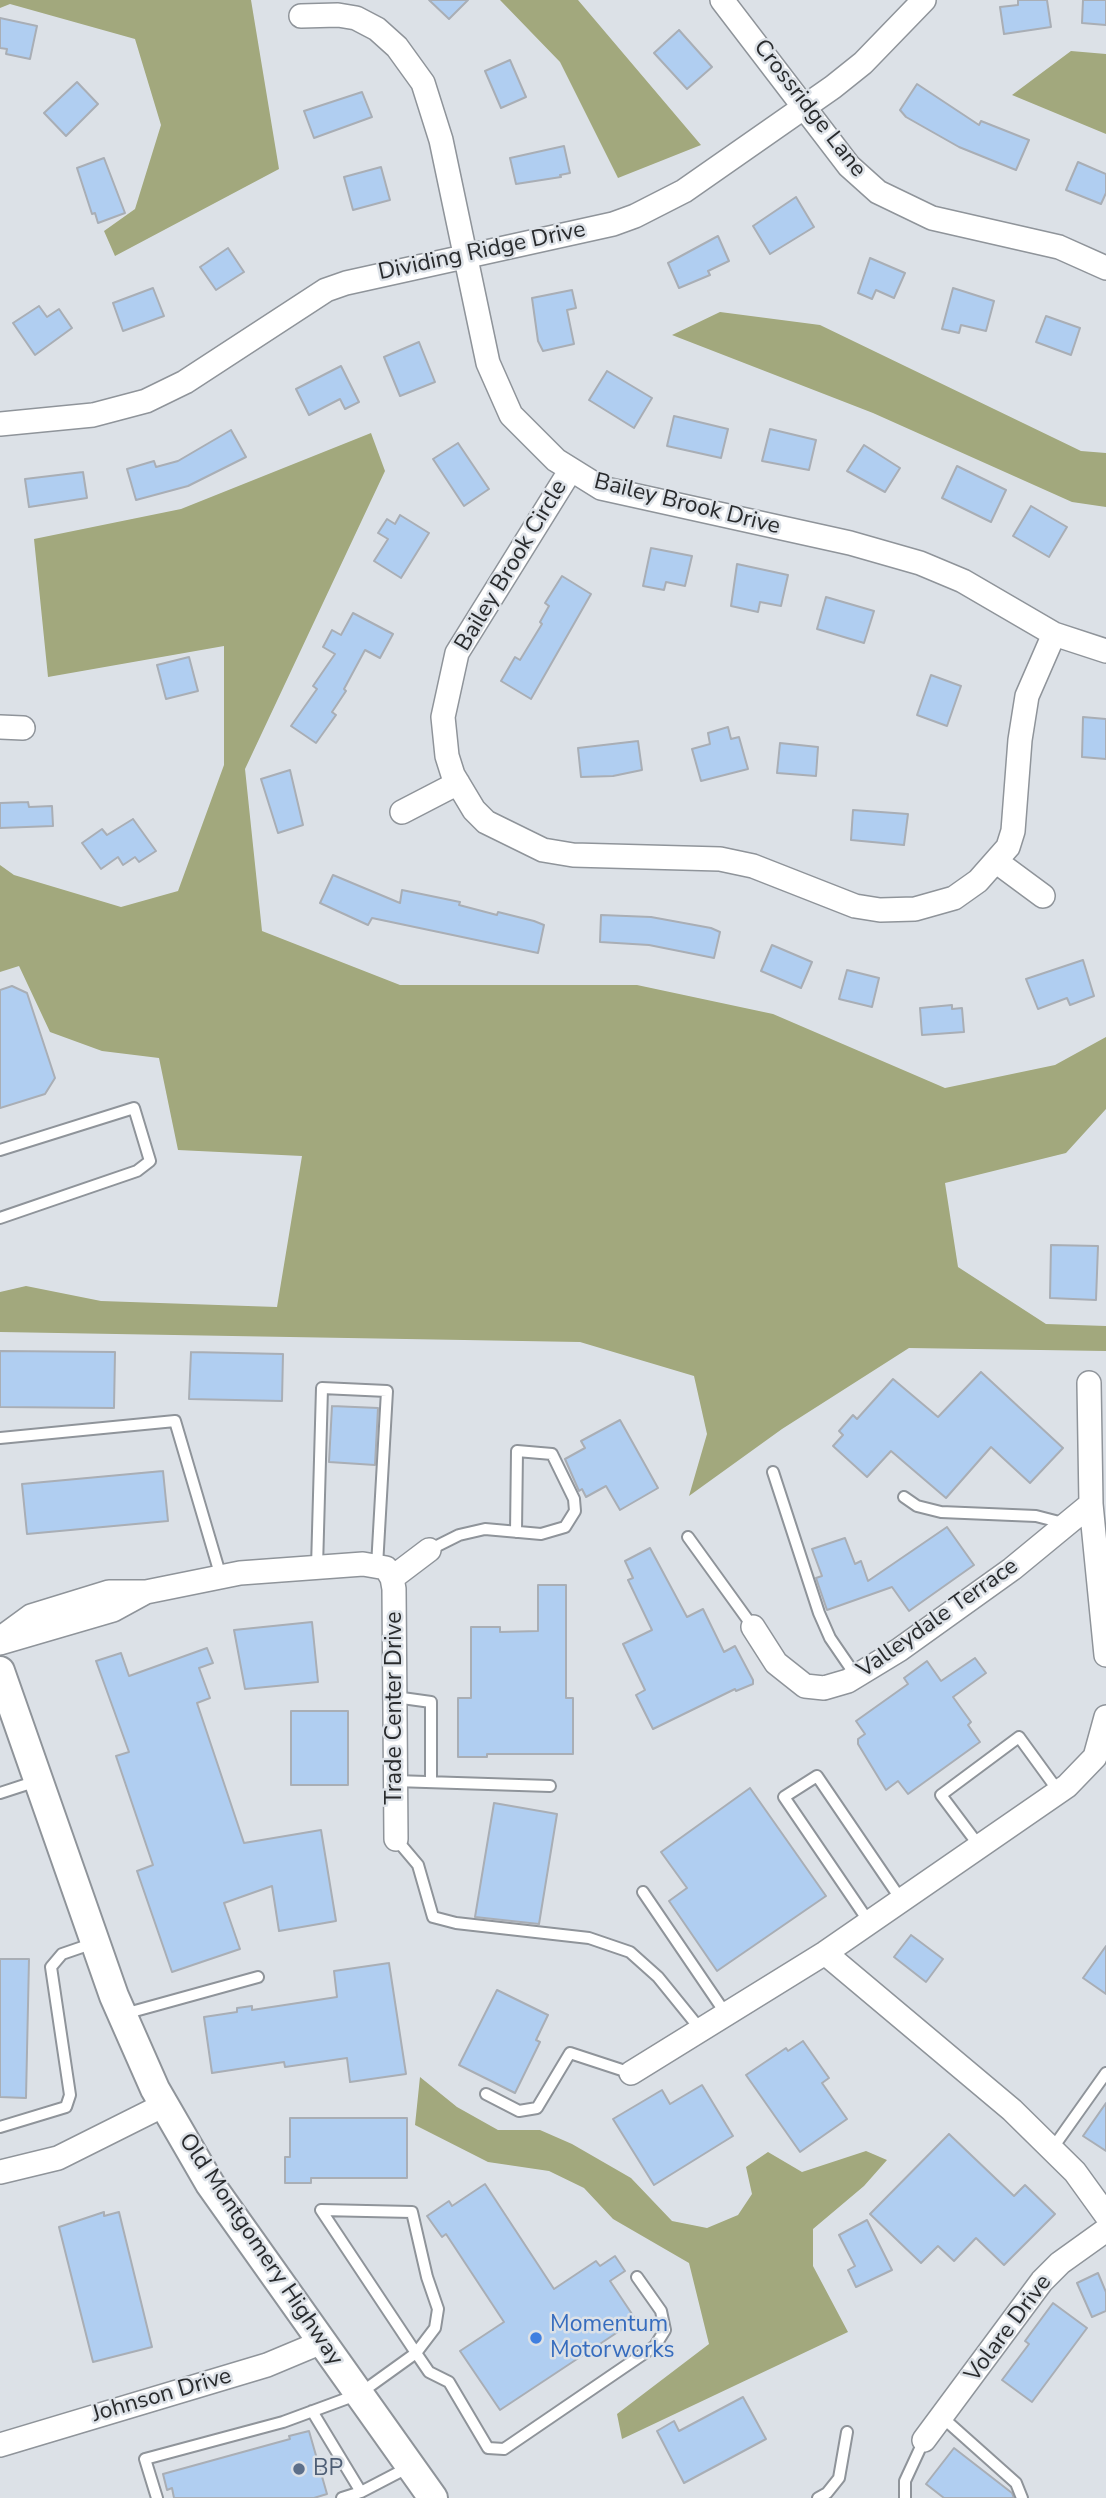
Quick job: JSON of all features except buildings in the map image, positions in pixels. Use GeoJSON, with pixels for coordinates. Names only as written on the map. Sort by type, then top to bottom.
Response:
{"type":"FeatureCollection","features":[{"type":"Feature","properties":{"kind":"street","name":"Crossridge Lane"},"geometry":{"type":"LineString","coordinates":[[722,0],[862,180],[909,209],[932,218],[1059,247],[1106,268]]}},
{"type":"Feature","properties":{"kind":"street","name":"Dividing Ridge Drive"},"geometry":{"type":"LineString","coordinates":[[0,424],[93,415],[146,401],[185,382],[213,361],[326,290],[370,276],[465,258],[613,224],[635,216],[684,191],[804,108],[863,63],[924,0]]}},
{"type":"Feature","properties":{"kind":"street","name":"Bailey Brook Drive"},"geometry":{"type":"LineString","coordinates":[[301,16],[338,15],[356,18],[377,29],[410,62],[423,83],[432,106],[480,332],[504,402],[526,433],[570,471],[610,490],[850,543],[920,563],[963,580],[1054,634],[1106,651]]}},
{"type":"Feature","properties":{"kind":"street","name":"Bailey Brook Circle"},"geometry":{"type":"LineString","coordinates":[[570,471],[467,637],[451,669],[443,718],[447,756],[458,783],[474,810],[486,822],[543,850],[573,855],[720,859],[752,866],[855,906],[880,910],[915,909],[954,898],[978,881],[997,862],[1013,831],[1020,740],[1027,696],[1054,634]]}},
{"type":"Feature","properties":{"kind":"street"},"geometry":{"type":"LineString","coordinates":[[402,812],[458,783]]}},
{"type":"Feature","properties":{"kind":"street"},"geometry":{"type":"LineString","coordinates":[[997,862],[1043,896]]}},
{"type":"Feature","properties":{"kind":"street"},"geometry":{"type":"LineString","coordinates":[[1089,1383],[1091,1504],[1106,1655]]}},
{"type":"Feature","properties":{"kind":"street","name":"Valleydale Terrace"},"geometry":{"type":"LineString","coordinates":[[752,1627],[776,1664],[805,1686],[824,1688],[856,1675],[900,1650],[1001,1577],[1091,1504]]}},
{"type":"Feature","properties":{"kind":"street","name":"Trade Center Drive"},"geometry":{"type":"LineString","coordinates":[[396,1839],[393,1697],[385,1572],[429,1550]]}},
{"type":"Feature","properties":{"kind":"street"},"geometry":{"type":"LineString","coordinates":[[0,1641],[31,1616],[108,1592],[146,1592],[221,1577],[317,1567],[385,1572]]}},
{"type":"Feature","properties":{"kind":"street","name":"Old Montgomery Highway"},"geometry":{"type":"LineString","coordinates":[[0,1671],[122,2015],[164,2105],[210,2184],[433,2498]]}},
{"type":"Feature","properties":{"kind":"street"},"geometry":{"type":"LineString","coordinates":[[631,2073],[825,1953],[1059,1792],[1084,1771],[1095,1757],[1106,1717]]}},
{"type":"Feature","properties":{"kind":"street"},"geometry":{"type":"LineString","coordinates":[[825,1953],[1012,2110],[1092,2192],[1106,2215]]}},
{"type":"Feature","properties":{"kind":"street"},"geometry":{"type":"LineString","coordinates":[[0,2172],[58,2158],[164,2105]]}},
{"type":"Feature","properties":{"kind":"street","name":"Volare Drive"},"geometry":{"type":"LineString","coordinates":[[925,2441],[1042,2281],[1060,2263],[1106,2230]]}},
{"type":"Feature","properties":{"kind":"street","name":"Johnson Drive"},"geometry":{"type":"LineString","coordinates":[[0,2445],[267,2365],[322,2342]]}},
{"type":"Feature","properties":{"kind":"lane"},"geometry":{"type":"LineString","coordinates":[[0,1150],[134,1108],[150,1161],[137,1171],[0,1218]]}},
{"type":"Feature","properties":{"kind":"lane"},"geometry":{"type":"LineString","coordinates":[[317,1567],[322,1388],[387,1391],[383,1517],[385,1572]]}},
{"type":"Feature","properties":{"kind":"lane"},"geometry":{"type":"LineString","coordinates":[[0,1438],[175,1421],[221,1577]]}},
{"type":"Feature","properties":{"kind":"lane"},"geometry":{"type":"LineString","coordinates":[[429,1550],[459,1535],[485,1529],[516,1532],[555,1531],[565,1527],[572,1518],[574,1499],[552,1454],[517,1451],[516,1532]]}},
{"type":"Feature","properties":{"kind":"lane"},"geometry":{"type":"LineString","coordinates":[[773,1472],[819,1613],[830,1638],[856,1675]]}},
{"type":"Feature","properties":{"kind":"lane"},"geometry":{"type":"LineString","coordinates":[[904,1497],[918,1506],[941,1512],[1036,1516],[1067,1524]]}},
{"type":"Feature","properties":{"kind":"lane"},"geometry":{"type":"LineString","coordinates":[[688,1537],[752,1627]]}},
{"type":"Feature","properties":{"kind":"lane"},"geometry":{"type":"LineString","coordinates":[[393,1697],[431,1702],[431,1782]]}},
{"type":"Feature","properties":{"kind":"lane"},"geometry":{"type":"LineString","coordinates":[[980,1847],[941,1795],[1019,1737],[1059,1792]]}},
{"type":"Feature","properties":{"kind":"lane"},"geometry":{"type":"LineString","coordinates":[[869,1922],[784,1797],[817,1776],[902,1900]]}},
{"type":"Feature","properties":{"kind":"lane"},"geometry":{"type":"LineString","coordinates":[[0,1793],[38,1781]]}},
{"type":"Feature","properties":{"kind":"lane"},"geometry":{"type":"LineString","coordinates":[[396,1781],[550,1786]]}},
{"type":"Feature","properties":{"kind":"lane"},"geometry":{"type":"LineString","coordinates":[[396,1839],[418,1865],[433,1917],[456,1923],[589,1938],[630,1952],[658,1977],[701,2030]]}},
{"type":"Feature","properties":{"kind":"lane"},"geometry":{"type":"LineString","coordinates":[[643,1892],[726,2014]]}},
{"type":"Feature","properties":{"kind":"lane"},"geometry":{"type":"LineString","coordinates":[[0,2127],[66,2107],[70,2095],[51,1967],[62,1954],[95,1943]]}},
{"type":"Feature","properties":{"kind":"lane"},"geometry":{"type":"LineString","coordinates":[[122,2015],[258,1977]]}},
{"type":"Feature","properties":{"kind":"lane"},"geometry":{"type":"LineString","coordinates":[[486,2094],[519,2111],[537,2108],[570,2053],[631,2073]]}},
{"type":"Feature","properties":{"kind":"lane"},"geometry":{"type":"LineString","coordinates":[[1052,2149],[1106,2073]]}},
{"type":"Feature","properties":{"kind":"lane"},"geometry":{"type":"LineString","coordinates":[[157,2498],[145,2459],[312,2411],[359,2394],[416,2353],[435,2328],[438,2309],[427,2277],[412,2212],[321,2210],[408,2344],[416,2353],[429,2372],[449,2382],[488,2448],[504,2449],[655,2346],[666,2330],[661,2311],[637,2277]]}},
{"type":"Feature","properties":{"kind":"lane"},"geometry":{"type":"LineString","coordinates":[[312,2411],[361,2492]]}},
{"type":"Feature","properties":{"kind":"lane"},"geometry":{"type":"LineString","coordinates":[[942,2417],[1016,2483],[1023,2498]]}},
{"type":"Feature","properties":{"kind":"lane"},"geometry":{"type":"LineString","coordinates":[[818,2498],[827,2493],[838,2478],[847,2432]]}},
{"type":"Feature","properties":{"kind":"lane"},"geometry":{"type":"LineString","coordinates":[[905,2498],[905,2481],[925,2441]]}},
{"type":"Feature","properties":{"kind":"lane"},"geometry":{"type":"LineString","coordinates":[[342,2498],[361,2492],[410,2466]]}},
{"type":"Feature","properties":{"kind":"green space"},"geometry":{"type":"Polygon","coordinates":[[[0,0],[251,0],[279,169],[115,256],[104,231],[135,209],[161,125],[135,39],[10,4],[0,8],[0,0]]]}},
{"type":"Feature","properties":{"kind":"green space"},"geometry":{"type":"Polygon","coordinates":[[[500,0],[578,0],[701,145],[618,178],[560,62],[500,0]]]}},
{"type":"Feature","properties":{"kind":"green space"},"geometry":{"type":"Polygon","coordinates":[[[1071,51],[1106,54],[1106,134],[1012,95],[1071,51]]]}},
{"type":"Feature","properties":{"kind":"green space"},"geometry":{"type":"Polygon","coordinates":[[[720,312],[820,325],[1081,451],[1106,453],[1106,507],[1072,502],[873,413],[672,335],[720,312]]]}},
{"type":"Feature","properties":{"kind":"green space"},"geometry":{"type":"Polygon","coordinates":[[[371,433],[385,471],[245,769],[262,931],[400,985],[637,985],[773,1014],[945,1088],[1055,1065],[1106,1037],[1106,1109],[1066,1153],[945,1183],[958,1267],[1046,1324],[1106,1326],[1106,1351],[909,1348],[782,1429],[689,1496],[707,1434],[694,1376],[580,1342],[0,1332],[0,1292],[26,1286],[101,1301],[277,1307],[302,1156],[178,1150],[159,1058],[102,1051],[50,1032],[19,966],[0,972],[0,865],[14,875],[121,907],[178,891],[224,765],[224,646],[48,677],[34,539],[181,509],[371,433]]]}},
{"type":"Feature","properties":{"kind":"green space"},"geometry":{"type":"Polygon","coordinates":[[[420,2077],[457,2107],[498,2130],[540,2130],[572,2144],[631,2178],[672,2221],[707,2228],[738,2215],[752,2194],[746,2167],[768,2152],[802,2172],[866,2151],[887,2160],[864,2186],[813,2229],[813,2266],[848,2332],[622,2439],[617,2414],[709,2344],[689,2263],[613,2219],[584,2188],[549,2171],[488,2162],[415,2125],[420,2077]]]}},
{"type":"Feature","properties":{"kind":"place","name":"Momentum Motorworks"},"geometry":{"type":"Point","coordinates":[536,2338]}},
{"type":"Feature","properties":{"kind":"place","name":"BP"},"geometry":{"type":"Point","coordinates":[299,2469]}}]}
